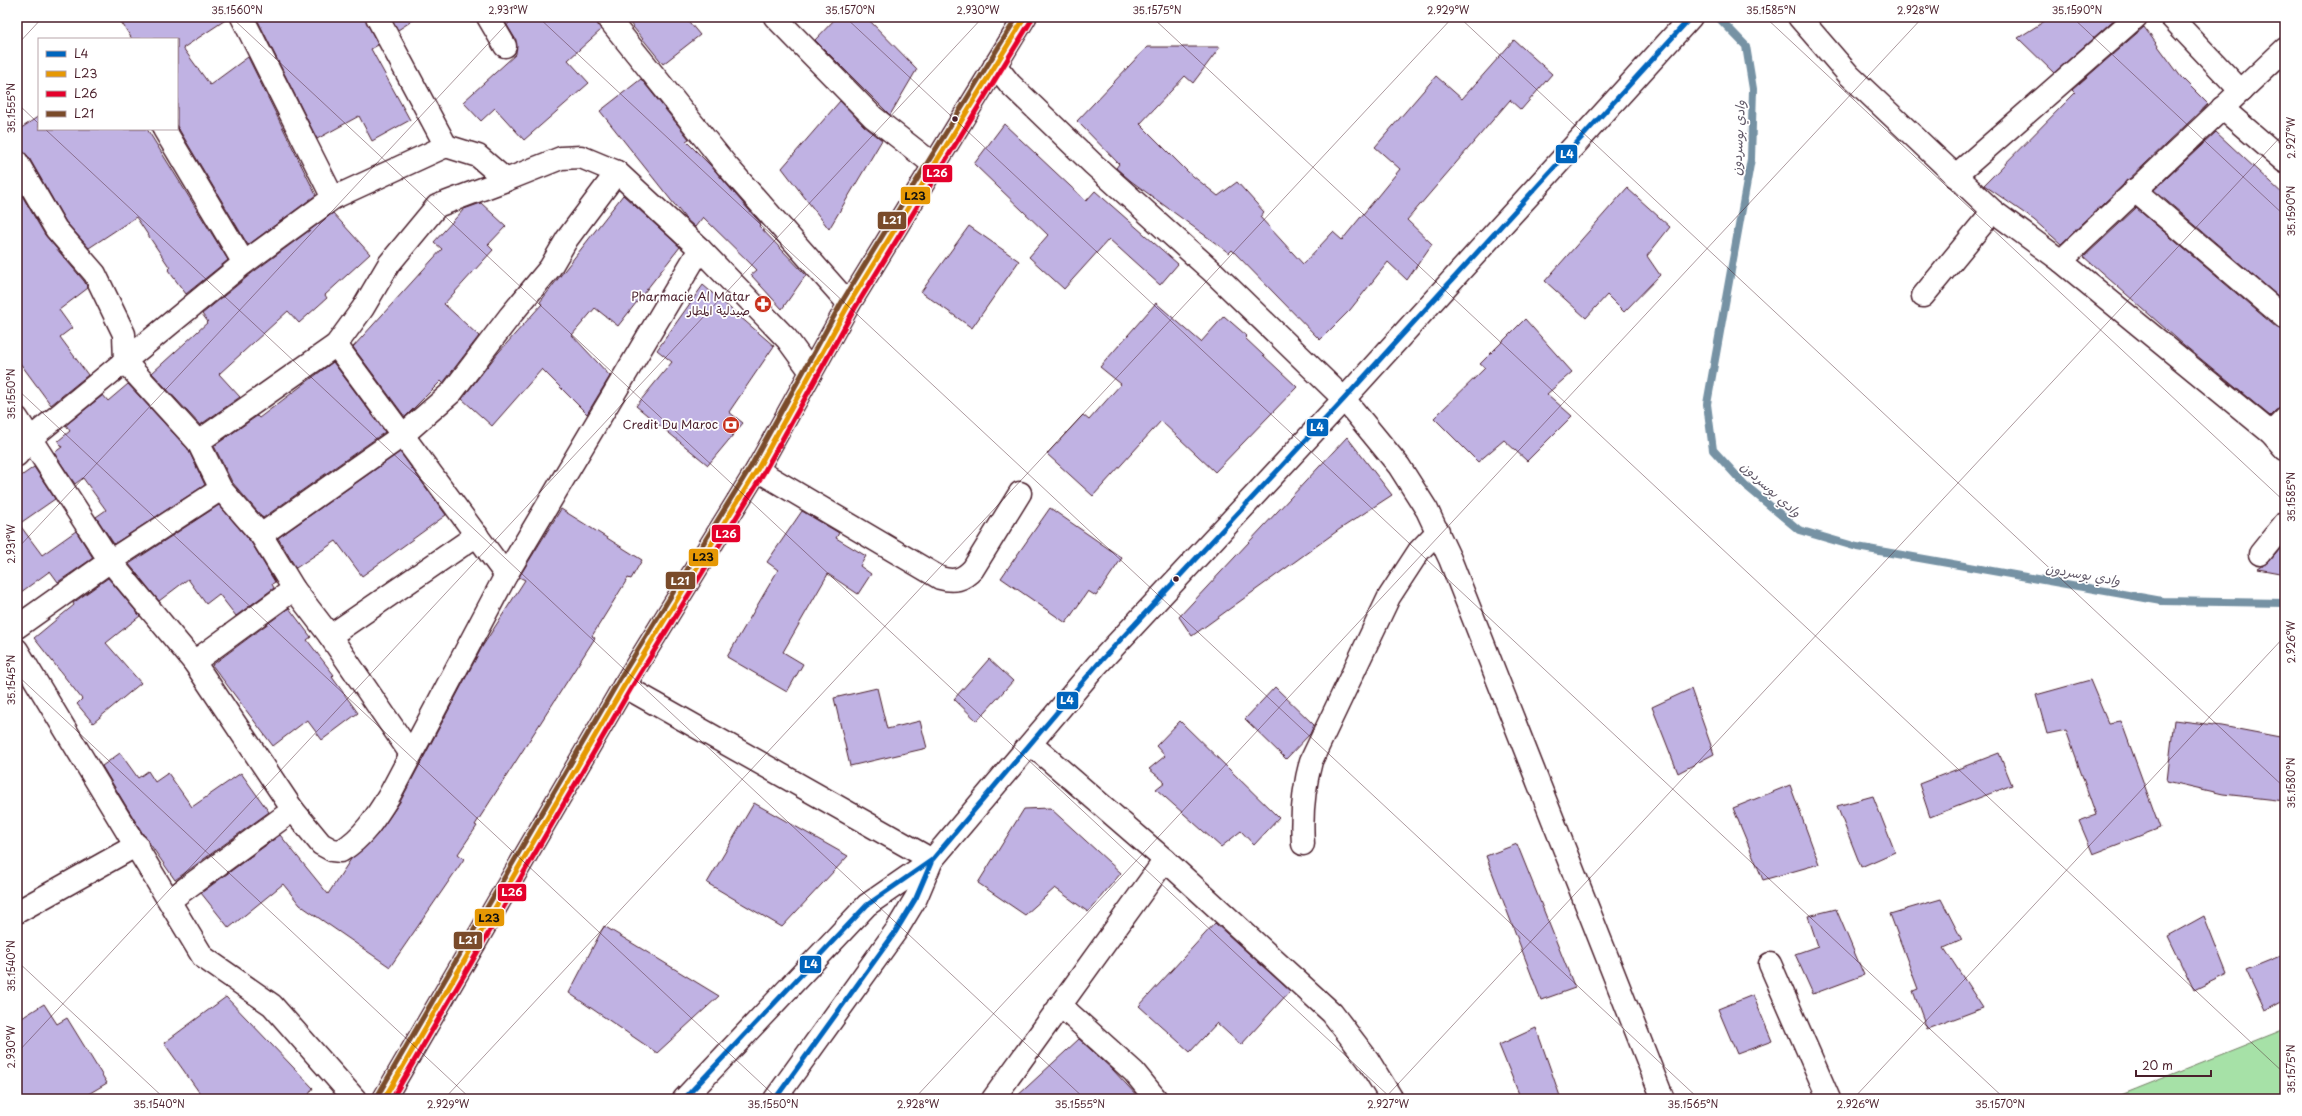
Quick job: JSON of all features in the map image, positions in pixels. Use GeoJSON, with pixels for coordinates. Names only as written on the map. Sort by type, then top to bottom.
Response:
{"type":"FeatureCollection","features":[{"type":"Feature","properties":{"kind":"street"},"geometry":{"type":"LineString","coordinates":[[242,17],[334,198]]}},
{"type":"Feature","properties":{"kind":"street"},"geometry":{"type":"LineString","coordinates":[[378,17],[446,146]]}},
{"type":"Feature","properties":{"kind":"street"},"geometry":{"type":"LineString","coordinates":[[488,17],[505,46]]}},
{"type":"Feature","properties":{"kind":"street"},"geometry":{"type":"LineString","coordinates":[[607,17],[727,166],[849,304]]}},
{"type":"Feature","properties":{"kind":"street"},"geometry":{"type":"LineString","coordinates":[[775,17],[873,117],[933,164]]}},
{"type":"Feature","properties":{"kind":"street"},"geometry":{"type":"LineString","coordinates":[[384,1099],[624,686],[757,470],[849,304],[933,164],[1025,17]]}},
{"type":"Feature","properties":{"kind":"street"},"geometry":{"type":"LineString","coordinates":[[1799,17],[1849,75],[1954,176],[1993,211],[2061,261],[2280,434]]}},
{"type":"Feature","properties":{"kind":"street"},"geometry":{"type":"LineString","coordinates":[[1954,176],[2136,17]]}},
{"type":"Feature","properties":{"kind":"street"},"geometry":{"type":"LineString","coordinates":[[2171,17],[2241,91]]}},
{"type":"Feature","properties":{"kind":"street"},"geometry":{"type":"LineString","coordinates":[[684,1099],[867,905],[932,860],[1097,665],[1344,399],[1687,22]]}},
{"type":"Feature","properties":{"kind":"street"},"geometry":{"type":"LineString","coordinates":[[2061,261],[2134,190],[2285,49]]}},
{"type":"Feature","properties":{"kind":"street"},"geometry":{"type":"LineString","coordinates":[[995,65],[1010,84],[1093,164],[1213,272],[1344,399],[1399,466],[1427,510],[1438,531],[1663,1099]]}},
{"type":"Feature","properties":{"kind":"street"},"geometry":{"type":"LineString","coordinates":[[2222,108],[2285,162]]}},
{"type":"Feature","properties":{"kind":"street"},"geometry":{"type":"LineString","coordinates":[[165,130],[244,263]]}},
{"type":"Feature","properties":{"kind":"street"},"geometry":{"type":"LineString","coordinates":[[24,447],[244,263],[334,198],[446,146],[478,156],[506,180]]}},
{"type":"Feature","properties":{"kind":"street"},"geometry":{"type":"LineString","coordinates":[[198,442],[336,345],[363,308],[390,264],[437,206],[561,158],[581,157],[617,172],[700,249],[787,339],[811,372]]}},
{"type":"Feature","properties":{"kind":"street"},"geometry":{"type":"LineString","coordinates":[[17,162],[56,229],[95,274],[124,334],[125,362],[198,442],[221,489],[261,534],[294,589],[330,636],[411,754]]}},
{"type":"Feature","properties":{"kind":"street"},"geometry":{"type":"LineString","coordinates":[[261,534],[403,435],[452,392],[510,316],[550,268],[567,238],[617,172]]}},
{"type":"Feature","properties":{"kind":"street"},"geometry":{"type":"LineString","coordinates":[[2134,190],[2285,318]]}},
{"type":"Feature","properties":{"kind":"street"},"geometry":{"type":"LineString","coordinates":[[1923,296],[1993,211]]}},
{"type":"Feature","properties":{"kind":"street"},"geometry":{"type":"LineString","coordinates":[[17,418],[24,447],[110,561],[194,662],[293,810],[321,844],[332,850],[341,851],[358,838],[375,818],[506,576],[700,249]]}},
{"type":"Feature","properties":{"kind":"street"},"geometry":{"type":"LineString","coordinates":[[336,345],[506,576]]}},
{"type":"Feature","properties":{"kind":"street"},"geometry":{"type":"LineString","coordinates":[[757,470],[940,578],[949,581],[958,580],[967,576],[973,569],[1020,493]]}},
{"type":"Feature","properties":{"kind":"street"},"geometry":{"type":"LineString","coordinates":[[17,627],[110,561],[221,489]]}},
{"type":"Feature","properties":{"kind":"street"},"geometry":{"type":"LineString","coordinates":[[2260,554],[2285,523]]}},
{"type":"Feature","properties":{"kind":"street"},"geometry":{"type":"LineString","coordinates":[[1303,844],[1301,816],[1304,788],[1311,761],[1389,597],[1407,567],[1438,531]]}},
{"type":"Feature","properties":{"kind":"street"},"geometry":{"type":"LineString","coordinates":[[330,636],[477,535]]}},
{"type":"Feature","properties":{"kind":"street"},"geometry":{"type":"LineString","coordinates":[[194,662],[294,589]]}},
{"type":"Feature","properties":{"kind":"street"},"geometry":{"type":"LineString","coordinates":[[17,650],[170,900],[203,958],[272,1005],[355,1099]]}},
{"type":"Feature","properties":{"kind":"street"},"geometry":{"type":"LineString","coordinates":[[624,686],[932,860]]}},
{"type":"Feature","properties":{"kind":"street"},"geometry":{"type":"LineString","coordinates":[[1031,744],[1165,860],[1332,1013],[1368,1060],[1392,1099]]}},
{"type":"Feature","properties":{"kind":"street"},"geometry":{"type":"LineString","coordinates":[[170,900],[293,810]]}},
{"type":"Feature","properties":{"kind":"street"},"geometry":{"type":"LineString","coordinates":[[17,912],[137,846]]}},
{"type":"Feature","properties":{"kind":"street"},"geometry":{"type":"LineString","coordinates":[[775,1099],[896,931],[916,898],[932,860]]}},
{"type":"Feature","properties":{"kind":"street"},"geometry":{"type":"LineString","coordinates":[[992,1099],[1165,860]]}},
{"type":"Feature","properties":{"kind":"street"},"geometry":{"type":"LineString","coordinates":[[1770,964],[1829,1099]]}},
{"type":"Feature","properties":{"kind":"street"},"geometry":{"type":"LineString","coordinates":[[1060,1005],[1134,1072],[1156,1099]]}},
{"type":"Feature","properties":{"kind":"green space"},"geometry":{"type":"Polygon","coordinates":[[[2285,1029],[2285,1099],[2110,1099],[2285,1029]]]}},
{"type":"Feature","properties":{"kind":"building"},"geometry":{"type":"Polygon","coordinates":[[[118,17],[230,17],[183,48],[210,85],[248,57],[316,195],[248,245],[178,128],[178,38],[131,38],[118,17]]]}},
{"type":"Feature","properties":{"kind":"building"},"geometry":{"type":"Polygon","coordinates":[[[256,17],[365,17],[378,45],[371,49],[410,120],[372,141],[359,116],[317,139],[256,17]]]}},
{"type":"Feature","properties":{"kind":"building"},"geometry":{"type":"Polygon","coordinates":[[[391,17],[418,17],[398,30],[391,17]]]}},
{"type":"Feature","properties":{"kind":"building"},"geometry":{"type":"Polygon","coordinates":[[[502,17],[595,17],[601,30],[568,60],[589,83],[524,140],[495,108],[481,121],[463,102],[516,54],[516,40],[502,17]]]}},
{"type":"Feature","properties":{"kind":"building"},"geometry":{"type":"Polygon","coordinates":[[[625,17],[685,17],[700,35],[663,64],[625,17]]]}},
{"type":"Feature","properties":{"kind":"building"},"geometry":{"type":"Polygon","coordinates":[[[837,17],[866,17],[917,69],[890,115],[815,40],[837,17]]]}},
{"type":"Feature","properties":{"kind":"building"},"geometry":{"type":"Polygon","coordinates":[[[2051,17],[2117,17],[2054,73],[2018,38],[2051,17]]]}},
{"type":"Feature","properties":{"kind":"building"},"geometry":{"type":"Polygon","coordinates":[[[2144,27],[2181,77],[2208,104],[2061,244],[2034,220],[1984,185],[2075,93],[2072,90],[2144,27]]]}},
{"type":"Feature","properties":{"kind":"building"},"geometry":{"type":"Polygon","coordinates":[[[1514,40],[1552,74],[1521,110],[1510,100],[1407,220],[1432,244],[1407,280],[1388,262],[1350,310],[1320,340],[1232,250],[1229,253],[1131,181],[1116,168],[1119,164],[1077,121],[1147,47],[1220,47],[1193,83],[1185,76],[1140,124],[1188,172],[1218,196],[1237,182],[1264,212],[1260,217],[1303,264],[1333,232],[1342,240],[1400,169],[1375,147],[1436,76],[1462,99],[1514,40]]]}},
{"type":"Feature","properties":{"kind":"building"},"geometry":{"type":"Polygon","coordinates":[[[641,79],[689,139],[686,141],[710,165],[761,224],[759,226],[806,275],[782,309],[751,275],[757,270],[703,217],[695,227],[686,219],[600,111],[641,79]]]}},
{"type":"Feature","properties":{"kind":"building"},"geometry":{"type":"Polygon","coordinates":[[[840,101],[864,126],[882,140],[829,229],[782,168],[840,101]]]}},
{"type":"Feature","properties":{"kind":"building"},"geometry":{"type":"Polygon","coordinates":[[[38,117],[38,130],[148,130],[228,260],[186,294],[168,270],[170,268],[136,217],[89,248],[66,222],[28,156],[23,151],[17,150],[17,131],[38,117]]]}},
{"type":"Feature","properties":{"kind":"building"},"geometry":{"type":"Polygon","coordinates":[[[1004,124],[1086,201],[1095,191],[1178,264],[1160,285],[1109,239],[1064,289],[1029,257],[1048,235],[974,164],[1004,124]]]}},
{"type":"Feature","properties":{"kind":"building"},"geometry":{"type":"Polygon","coordinates":[[[2216,132],[2285,196],[2285,302],[2154,190],[2216,132]]]}},
{"type":"Feature","properties":{"kind":"building"},"geometry":{"type":"Polygon","coordinates":[[[17,187],[45,235],[84,281],[88,288],[59,310],[72,328],[60,337],[88,375],[51,405],[17,359],[17,187]]]}},
{"type":"Feature","properties":{"kind":"building"},"geometry":{"type":"Polygon","coordinates":[[[1627,188],[1670,227],[1647,256],[1660,275],[1624,312],[1607,295],[1586,318],[1545,281],[1627,188]]]}},
{"type":"Feature","properties":{"kind":"building"},"geometry":{"type":"Polygon","coordinates":[[[623,195],[680,247],[618,326],[595,308],[572,335],[610,376],[587,414],[542,369],[492,426],[462,399],[498,353],[542,304],[540,302],[623,195]]]}},
{"type":"Feature","properties":{"kind":"building"},"geometry":{"type":"Polygon","coordinates":[[[481,203],[506,226],[488,245],[493,250],[444,304],[479,336],[443,383],[441,381],[405,417],[353,347],[442,249],[434,242],[464,209],[481,203]]]}},
{"type":"Feature","properties":{"kind":"building"},"geometry":{"type":"Polygon","coordinates":[[[2136,208],[2277,328],[2285,330],[2285,407],[2276,410],[2270,416],[2184,345],[2084,257],[2136,208]]]}},
{"type":"Feature","properties":{"kind":"building"},"geometry":{"type":"Polygon","coordinates":[[[333,213],[370,254],[325,295],[327,298],[299,323],[288,311],[219,374],[240,397],[200,425],[152,373],[208,322],[202,314],[252,273],[333,213]]]}},
{"type":"Feature","properties":{"kind":"building"},"geometry":{"type":"Polygon","coordinates":[[[969,226],[1019,261],[972,328],[921,292],[969,226]]]}},
{"type":"Feature","properties":{"kind":"building"},"geometry":{"type":"Polygon","coordinates":[[[703,285],[774,346],[729,412],[743,423],[708,465],[636,406],[672,362],[657,350],[703,285]]]}},
{"type":"Feature","properties":{"kind":"building"},"geometry":{"type":"Polygon","coordinates":[[[1156,303],[1201,342],[1224,316],[1247,336],[1245,338],[1297,387],[1215,472],[1161,421],[1093,496],[1047,454],[1083,415],[1089,420],[1121,384],[1100,367],[1156,303]]]}},
{"type":"Feature","properties":{"kind":"building"},"geometry":{"type":"Polygon","coordinates":[[[1525,319],[1572,372],[1547,394],[1572,416],[1527,461],[1504,440],[1478,462],[1434,418],[1485,368],[1480,364],[1525,319]]]}},
{"type":"Feature","properties":{"kind":"building"},"geometry":{"type":"Polygon","coordinates":[[[333,362],[385,432],[263,518],[232,482],[214,446],[257,416],[259,418],[333,362]]]}},
{"type":"Feature","properties":{"kind":"building"},"geometry":{"type":"Polygon","coordinates":[[[128,384],[188,449],[205,485],[114,544],[96,517],[106,510],[83,478],[75,484],[54,453],[62,447],[58,441],[70,431],[66,425],[103,395],[108,401],[128,384]]]}},
{"type":"Feature","properties":{"kind":"building"},"geometry":{"type":"Polygon","coordinates":[[[1347,437],[1392,495],[1340,529],[1192,636],[1179,617],[1347,437]]]}},
{"type":"Feature","properties":{"kind":"building"},"geometry":{"type":"Polygon","coordinates":[[[400,452],[446,515],[362,576],[336,541],[296,568],[278,538],[400,452]]]}},
{"type":"Feature","properties":{"kind":"building"},"geometry":{"type":"Polygon","coordinates":[[[34,467],[55,499],[19,524],[42,555],[76,531],[93,558],[58,582],[50,571],[17,595],[17,479],[34,467]]]}},
{"type":"Feature","properties":{"kind":"building"},"geometry":{"type":"Polygon","coordinates":[[[219,505],[251,542],[275,582],[272,584],[274,588],[236,616],[219,594],[206,604],[188,579],[159,601],[129,564],[219,505]]]}},
{"type":"Feature","properties":{"kind":"building"},"geometry":{"type":"Polygon","coordinates":[[[1050,508],[1122,558],[1096,596],[1088,591],[1066,623],[1001,578],[1050,508]]]}},
{"type":"Feature","properties":{"kind":"building"},"geometry":{"type":"Polygon","coordinates":[[[561,509],[642,560],[631,579],[628,578],[592,636],[595,638],[475,825],[477,826],[458,854],[464,859],[390,967],[300,905],[283,884],[229,928],[201,893],[280,835],[328,894],[351,859],[378,834],[400,802],[482,647],[525,580],[519,577],[561,509]]]}},
{"type":"Feature","properties":{"kind":"building"},"geometry":{"type":"Polygon","coordinates":[[[802,511],[839,533],[836,538],[866,556],[860,566],[871,574],[858,594],[828,574],[783,652],[803,664],[787,692],[727,657],[778,570],[767,562],[802,511]]]}},
{"type":"Feature","properties":{"kind":"building"},"geometry":{"type":"Polygon","coordinates":[[[2285,543],[2285,574],[2258,569],[2269,562],[2285,543]]]}},
{"type":"Feature","properties":{"kind":"building"},"geometry":{"type":"Polygon","coordinates":[[[108,578],[140,616],[106,643],[141,683],[93,723],[77,704],[82,699],[34,638],[74,605],[73,603],[108,578]]]}},
{"type":"Feature","properties":{"kind":"building"},"geometry":{"type":"Polygon","coordinates":[[[289,608],[311,637],[307,640],[334,675],[332,677],[358,713],[322,740],[307,720],[273,746],[212,665],[289,608]]]}},
{"type":"Feature","properties":{"kind":"building"},"geometry":{"type":"Polygon","coordinates":[[[989,659],[1013,681],[977,721],[954,699],[989,659]]]}},
{"type":"Feature","properties":{"kind":"building"},"geometry":{"type":"Polygon","coordinates":[[[2090,680],[2108,723],[2121,721],[2160,828],[2093,854],[2079,821],[2096,815],[2066,730],[2047,734],[2036,695],[2090,680]]]}},
{"type":"Feature","properties":{"kind":"building"},"geometry":{"type":"Polygon","coordinates":[[[1275,687],[1314,725],[1310,734],[1286,759],[1245,719],[1275,687]]]}},
{"type":"Feature","properties":{"kind":"building"},"geometry":{"type":"Polygon","coordinates":[[[877,688],[887,729],[920,721],[927,748],[850,766],[834,698],[877,688]]]}},
{"type":"Feature","properties":{"kind":"building"},"geometry":{"type":"Polygon","coordinates":[[[1691,689],[1714,754],[1678,773],[1652,707],[1691,689]]]}},
{"type":"Feature","properties":{"kind":"building"},"geometry":{"type":"Polygon","coordinates":[[[2174,720],[2222,726],[2285,738],[2285,801],[2223,794],[2167,781],[2174,720]]]}},
{"type":"Feature","properties":{"kind":"building"},"geometry":{"type":"Polygon","coordinates":[[[1180,721],[1279,818],[1254,845],[1241,831],[1221,847],[1156,789],[1165,782],[1149,769],[1165,756],[1156,746],[1180,721]]]}},
{"type":"Feature","properties":{"kind":"building"},"geometry":{"type":"Polygon","coordinates":[[[120,753],[138,778],[148,771],[155,782],[168,773],[192,807],[241,773],[269,812],[175,880],[143,834],[102,766],[120,753]]]}},
{"type":"Feature","properties":{"kind":"building"},"geometry":{"type":"Polygon","coordinates":[[[1999,753],[2012,785],[1930,817],[1919,784],[1999,753]]]}},
{"type":"Feature","properties":{"kind":"building"},"geometry":{"type":"Polygon","coordinates":[[[1790,785],[1819,864],[1763,880],[1733,808],[1790,785]]]}},
{"type":"Feature","properties":{"kind":"building"},"geometry":{"type":"Polygon","coordinates":[[[1873,796],[1895,852],[1861,867],[1837,806],[1873,796]]]}},
{"type":"Feature","properties":{"kind":"building"},"geometry":{"type":"Polygon","coordinates":[[[754,803],[848,856],[782,927],[707,883],[754,803]]]}},
{"type":"Feature","properties":{"kind":"building"},"geometry":{"type":"Polygon","coordinates":[[[1050,808],[1121,873],[1088,912],[1055,888],[1025,915],[978,883],[1024,809],[1050,808]]]}},
{"type":"Feature","properties":{"kind":"building"},"geometry":{"type":"Polygon","coordinates":[[[1517,844],[1575,988],[1541,1000],[1486,856],[1517,844]]]}},
{"type":"Feature","properties":{"kind":"building"},"geometry":{"type":"Polygon","coordinates":[[[1941,899],[1962,940],[1944,948],[1983,1008],[1927,1029],[1913,991],[1918,989],[1890,914],[1941,899]]]}},
{"type":"Feature","properties":{"kind":"building"},"geometry":{"type":"Polygon","coordinates":[[[1836,909],[1864,975],[1813,994],[1795,954],[1818,946],[1808,916],[1836,909]]]}},
{"type":"Feature","properties":{"kind":"building"},"geometry":{"type":"Polygon","coordinates":[[[2204,916],[2227,974],[2194,990],[2168,936],[2204,916]]]}},
{"type":"Feature","properties":{"kind":"building"},"geometry":{"type":"Polygon","coordinates":[[[1215,923],[1290,991],[1241,1045],[1217,1023],[1190,1052],[1139,1006],[1215,923]]]}},
{"type":"Feature","properties":{"kind":"building"},"geometry":{"type":"Polygon","coordinates":[[[604,926],[719,996],[657,1053],[569,993],[604,926]]]}},
{"type":"Feature","properties":{"kind":"building"},"geometry":{"type":"Polygon","coordinates":[[[2285,954],[2285,1000],[2265,1011],[2246,970],[2285,954]]]}},
{"type":"Feature","properties":{"kind":"building"},"geometry":{"type":"Polygon","coordinates":[[[1753,995],[1772,1041],[1737,1054],[1718,1009],[1753,995]]]}},
{"type":"Feature","properties":{"kind":"building"},"geometry":{"type":"Polygon","coordinates":[[[226,997],[313,1088],[306,1099],[204,1099],[164,1043],[226,997]]]}},
{"type":"Feature","properties":{"kind":"building"},"geometry":{"type":"Polygon","coordinates":[[[44,1004],[57,1024],[67,1018],[107,1083],[80,1099],[17,1099],[17,1021],[44,1004]]]}},
{"type":"Feature","properties":{"kind":"building"},"geometry":{"type":"Polygon","coordinates":[[[1536,1028],[1561,1099],[1521,1099],[1499,1045],[1536,1028]]]}},
{"type":"Feature","properties":{"kind":"building"},"geometry":{"type":"Polygon","coordinates":[[[1079,1039],[1113,1070],[1140,1099],[1014,1099],[1079,1039]]]}},
{"type":"Feature","properties":{"kind":"waterway","name":"وادي بوسردون"},"geometry":{"type":"LineString","coordinates":[[1718,17],[1746,46],[1753,89],[1751,159],[1707,404],[1713,450],[1744,484],[1799,530],[1857,547],[2162,601],[2285,603]]}},
{"type":"Feature","properties":{"kind":"transit line","name":"L21"},"geometry":{"type":"LineString","coordinates":[[378,1095],[618,682],[751,466],[843,300],[1017,17]]}},
{"type":"Feature","properties":{"kind":"transit line","name":"L23"},"geometry":{"type":"LineString","coordinates":[[384,1099],[624,686],[757,470],[849,304],[1025,17]]}},
{"type":"Feature","properties":{"kind":"transit line","name":"L4"},"geometry":{"type":"LineString","coordinates":[[684,1099],[867,905],[932,860],[1097,665],[1344,399],[1691,17]]}},
{"type":"Feature","properties":{"kind":"transit line","name":"L26"},"geometry":{"type":"LineString","coordinates":[[392,1099],[630,690],[763,474],[855,308],[1031,21]]}},
{"type":"Feature","properties":{"kind":"transit line","name":"L4"},"geometry":{"type":"LineString","coordinates":[[775,1099],[896,931],[916,898],[931,863]]}},
{"type":"Feature","properties":{"kind":"place","name":"Pharmacie Al Matar صيدلية المطار"},"geometry":{"type":"Point","coordinates":[763,304]}},
{"type":"Feature","properties":{"kind":"place","name":"Credit Du Maroc"},"geometry":{"type":"Point","coordinates":[731,425]}}]}
